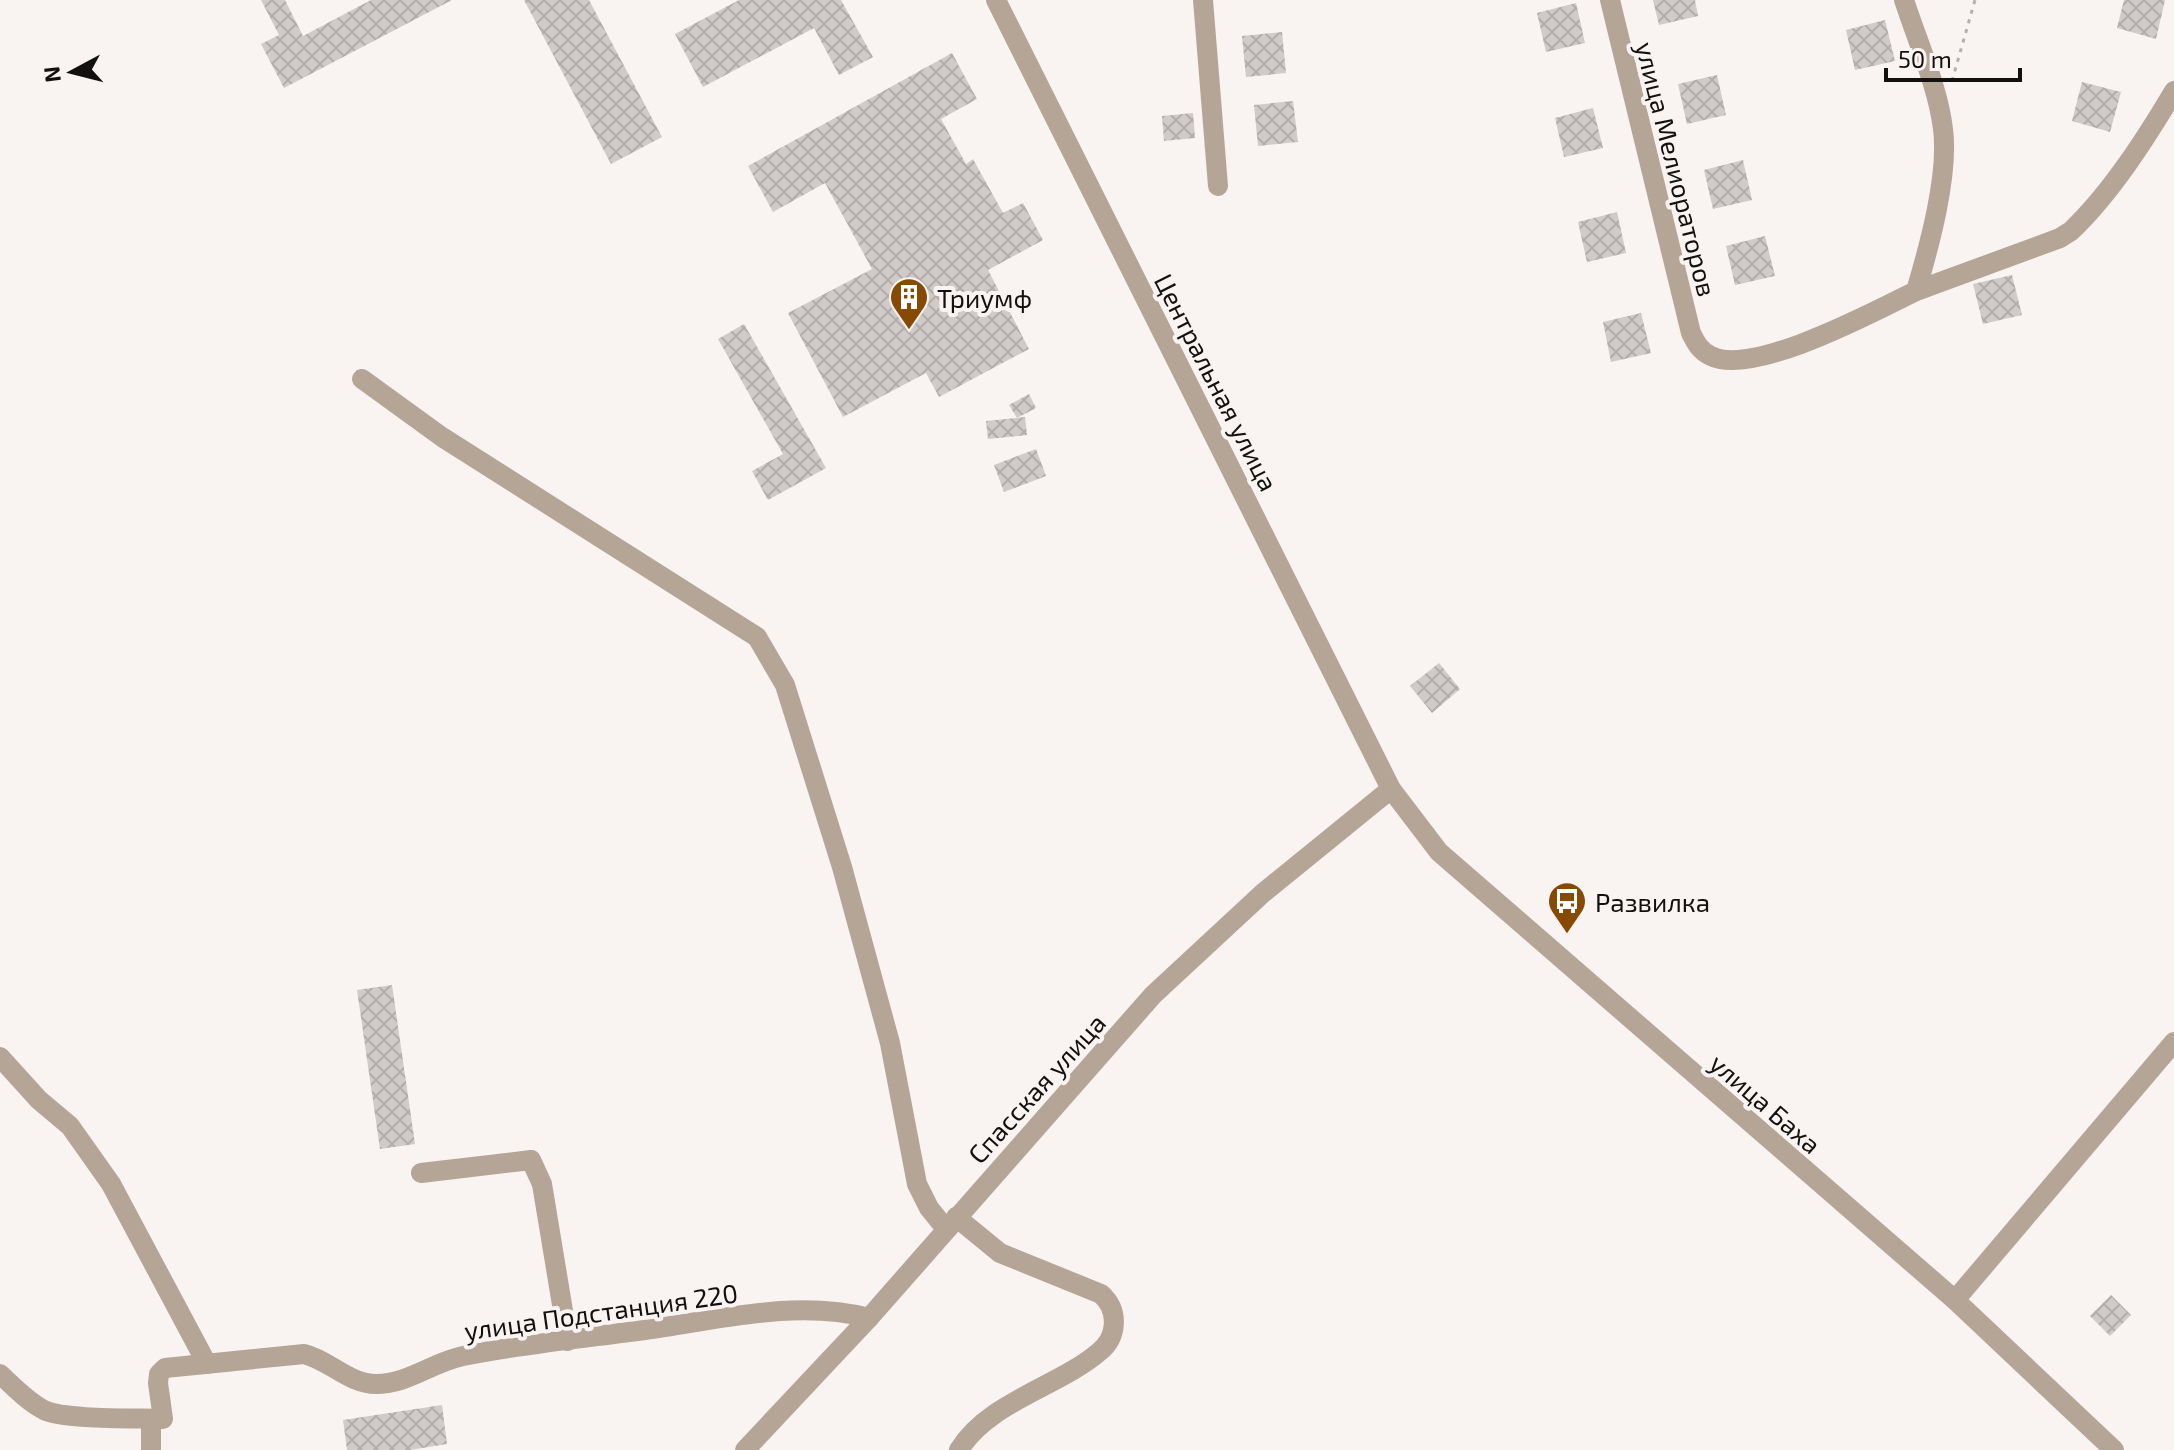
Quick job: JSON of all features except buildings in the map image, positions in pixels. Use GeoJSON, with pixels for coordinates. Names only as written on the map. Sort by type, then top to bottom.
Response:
{"type":"FeatureCollection","features":[{"type":"Feature","properties":{"kind":"street","name":"Центральная улица"},"geometry":{"type":"LineString","coordinates":[[996,0],[1391,789]]}},
{"type":"Feature","properties":{"kind":"street"},"geometry":{"type":"LineString","coordinates":[[1203,0],[1218,186]]}},
{"type":"Feature","properties":{"kind":"street","name":"улица Мелиораторов"},"geometry":{"type":"LineString","coordinates":[[1610,0],[1691,333],[1699,348],[1713,358],[1765,355],[1806,342],[1916,291]]}},
{"type":"Feature","properties":{"kind":"street"},"geometry":{"type":"LineString","coordinates":[[1904,0],[1943,130],[1943,160],[1932,236],[1916,291]]}},
{"type":"Feature","properties":{"kind":"street"},"geometry":{"type":"LineString","coordinates":[[1916,291],[2060,238],[2071,231],[2123,168],[2174,91]]}},
{"type":"Feature","properties":{"kind":"street"},"geometry":{"type":"LineString","coordinates":[[362,379],[442,437],[757,637],[768,652],[785,685],[846,882],[890,1043],[917,1184],[929,1208],[1000,1253],[1101,1294],[1112,1309],[1115,1331],[1101,1351],[984,1423],[959,1450]]}},
{"type":"Feature","properties":{"kind":"street","name":"Спасская улица"},"geometry":{"type":"LineString","coordinates":[[745,1450],[869,1318],[1153,995],[1263,893],[1391,789]]}},
{"type":"Feature","properties":{"kind":"street","name":"улица Баха"},"geometry":{"type":"LineString","coordinates":[[1391,789],[1439,852],[1955,1300],[2114,1450]]}},
{"type":"Feature","properties":{"kind":"street"},"geometry":{"type":"LineString","coordinates":[[1955,1300],[2174,1042]]}},
{"type":"Feature","properties":{"kind":"street"},"geometry":{"type":"LineString","coordinates":[[0,1057],[39,1100],[70,1126],[111,1184],[207,1364]]}},
{"type":"Feature","properties":{"kind":"street"},"geometry":{"type":"LineString","coordinates":[[421,1173],[531,1160],[542,1184],[568,1341]]}},
{"type":"Feature","properties":{"kind":"street","name":"улица Подстанция 220"},"geometry":{"type":"LineString","coordinates":[[157,1419],[159,1374],[165,1368],[304,1354],[315,1356],[358,1381],[376,1384],[412,1377],[459,1357],[798,1310],[830,1310],[869,1318]]}},
{"type":"Feature","properties":{"kind":"street"},"geometry":{"type":"LineString","coordinates":[[0,1374],[24,1397],[46,1411],[157,1419],[151,1450]]}},
{"type":"Feature","properties":{"kind":"path"},"geometry":{"type":"LineString","coordinates":[[1950,91],[1975,0]]}},
{"type":"Feature","properties":{"kind":"place","name":"Триумф"},"geometry":{"type":"Point","coordinates":[909,331]}},
{"type":"Feature","properties":{"kind":"place","name":"Развилка"},"geometry":{"type":"Point","coordinates":[1567,935]}}]}
